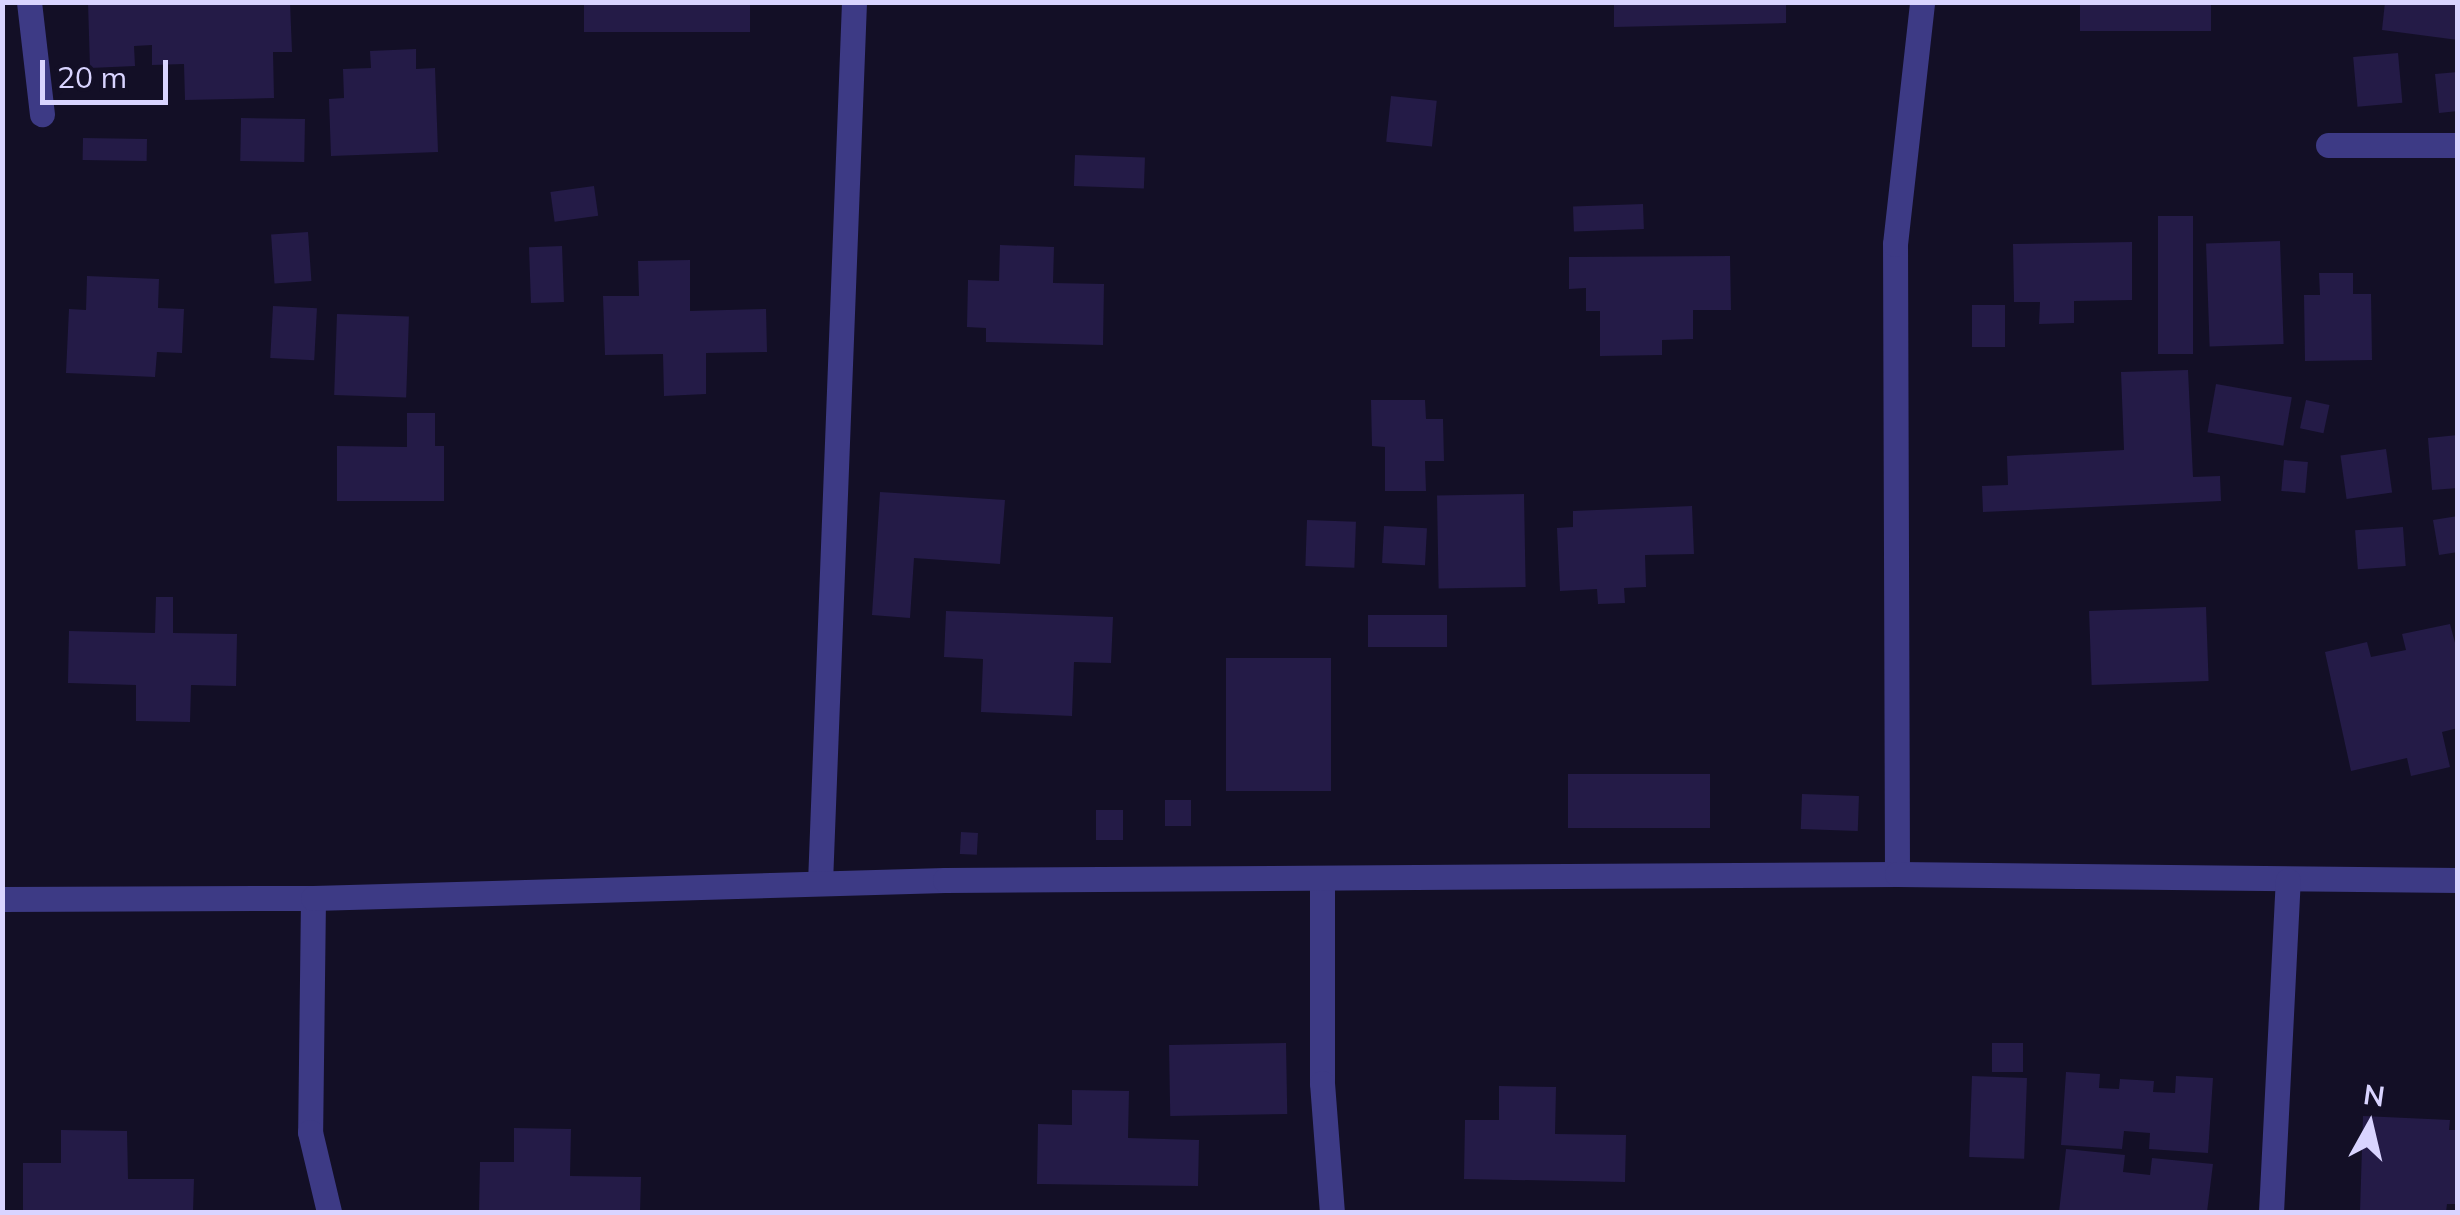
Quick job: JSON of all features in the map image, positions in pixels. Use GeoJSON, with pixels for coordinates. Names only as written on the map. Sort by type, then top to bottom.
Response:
{"type":"FeatureCollection","features":[{"type":"Feature","properties":{"kind":"street"},"geometry":{"type":"LineString","coordinates":[[29,2],[42,114]]}},
{"type":"Feature","properties":{"kind":"street"},"geometry":{"type":"LineString","coordinates":[[820,883],[854,2]]}},
{"type":"Feature","properties":{"kind":"street"},"geometry":{"type":"LineString","coordinates":[[1898,874],[1894,244],[1922,2]]}},
{"type":"Feature","properties":{"kind":"street"},"geometry":{"type":"LineString","coordinates":[[2328,144],[2458,145]]}},
{"type":"Feature","properties":{"kind":"street"},"geometry":{"type":"LineString","coordinates":[[2,899],[313,898],[820,883],[1898,874],[2458,880]]}},
{"type":"Feature","properties":{"kind":"street"},"geometry":{"type":"LineString","coordinates":[[1322,879],[1322,1083],[1332,1212]]}},
{"type":"Feature","properties":{"kind":"street"},"geometry":{"type":"LineString","coordinates":[[2271,1212],[2288,880]]}},
{"type":"Feature","properties":{"kind":"street"},"geometry":{"type":"LineString","coordinates":[[313,898],[310,1132],[329,1212]]}},
{"type":"Feature","properties":{"kind":"building"},"geometry":{"type":"Polygon","coordinates":[[[88,2],[290,2],[292,52],[273,52],[274,98],[185,100],[184,64],[152,65],[152,45],[134,46],[135,66],[90,68],[88,2]]]}},
{"type":"Feature","properties":{"kind":"building"},"geometry":{"type":"Polygon","coordinates":[[[584,2],[750,2],[750,32],[584,32],[584,2]]]}},
{"type":"Feature","properties":{"kind":"building"},"geometry":{"type":"Polygon","coordinates":[[[1614,2],[1786,2],[1786,23],[1614,27],[1614,2]]]}},
{"type":"Feature","properties":{"kind":"building"},"geometry":{"type":"Polygon","coordinates":[[[2080,2],[2211,2],[2211,31],[2080,31],[2080,2]]]}},
{"type":"Feature","properties":{"kind":"building"},"geometry":{"type":"Polygon","coordinates":[[[2385,2],[2458,2],[2458,40],[2382,30],[2385,2]]]}},
{"type":"Feature","properties":{"kind":"building"},"geometry":{"type":"Polygon","coordinates":[[[416,49],[416,69],[435,68],[438,152],[331,156],[329,99],[344,98],[343,69],[371,68],[370,51],[416,49]]]}},
{"type":"Feature","properties":{"kind":"building"},"geometry":{"type":"Polygon","coordinates":[[[2398,53],[2402,103],[2358,107],[2353,57],[2398,53]]]}},
{"type":"Feature","properties":{"kind":"building"},"geometry":{"type":"Polygon","coordinates":[[[2458,72],[2458,111],[2439,113],[2435,74],[2458,72]]]}},
{"type":"Feature","properties":{"kind":"building"},"geometry":{"type":"Polygon","coordinates":[[[1391,96],[1437,101],[1432,147],[1386,142],[1391,96]]]}},
{"type":"Feature","properties":{"kind":"building"},"geometry":{"type":"Polygon","coordinates":[[[241,118],[305,119],[304,162],[240,161],[241,118]]]}},
{"type":"Feature","properties":{"kind":"building"},"geometry":{"type":"Polygon","coordinates":[[[83,138],[147,139],[147,161],[83,160],[83,138]]]}},
{"type":"Feature","properties":{"kind":"building"},"geometry":{"type":"Polygon","coordinates":[[[1075,155],[1145,157],[1144,188],[1074,186],[1075,155]]]}},
{"type":"Feature","properties":{"kind":"building"},"geometry":{"type":"Polygon","coordinates":[[[594,186],[598,216],[555,222],[550,192],[594,186]]]}},
{"type":"Feature","properties":{"kind":"building"},"geometry":{"type":"Polygon","coordinates":[[[1643,204],[1644,229],[1574,231],[1573,206],[1643,204]]]}},
{"type":"Feature","properties":{"kind":"building"},"geometry":{"type":"Polygon","coordinates":[[[2158,216],[2193,216],[2193,354],[2158,354],[2158,216]]]}},
{"type":"Feature","properties":{"kind":"building"},"geometry":{"type":"Polygon","coordinates":[[[308,232],[311,281],[275,283],[271,235],[308,232]]]}},
{"type":"Feature","properties":{"kind":"building"},"geometry":{"type":"Polygon","coordinates":[[[2280,241],[2284,344],[2210,347],[2206,244],[2280,241]]]}},
{"type":"Feature","properties":{"kind":"building"},"geometry":{"type":"Polygon","coordinates":[[[2132,242],[2132,300],[2074,301],[2074,323],[2039,324],[2040,302],[2014,302],[2013,244],[2132,242]]]}},
{"type":"Feature","properties":{"kind":"building"},"geometry":{"type":"Polygon","coordinates":[[[1000,245],[1054,247],[1053,283],[1104,284],[1103,345],[986,342],[986,328],[967,327],[968,280],[999,281],[1000,245]]]}},
{"type":"Feature","properties":{"kind":"building"},"geometry":{"type":"Polygon","coordinates":[[[562,246],[564,302],[531,303],[529,247],[562,246]]]}},
{"type":"Feature","properties":{"kind":"building"},"geometry":{"type":"Polygon","coordinates":[[[1730,256],[1731,310],[1693,310],[1693,339],[1662,340],[1662,355],[1600,356],[1600,311],[1586,311],[1586,288],[1569,289],[1569,257],[1730,256]]]}},
{"type":"Feature","properties":{"kind":"building"},"geometry":{"type":"Polygon","coordinates":[[[690,260],[690,311],[766,309],[767,352],[706,353],[706,394],[664,396],[663,354],[605,355],[603,296],[639,296],[638,261],[690,260]]]}},
{"type":"Feature","properties":{"kind":"building"},"geometry":{"type":"Polygon","coordinates":[[[2319,273],[2353,273],[2353,294],[2371,294],[2372,360],[2305,361],[2304,295],[2320,295],[2319,273]]]}},
{"type":"Feature","properties":{"kind":"building"},"geometry":{"type":"Polygon","coordinates":[[[87,276],[159,279],[158,308],[184,309],[182,353],[157,352],[155,377],[66,373],[69,309],[86,310],[87,276]]]}},
{"type":"Feature","properties":{"kind":"building"},"geometry":{"type":"Polygon","coordinates":[[[1972,305],[2005,305],[2005,347],[1972,347],[1972,305]]]}},
{"type":"Feature","properties":{"kind":"building"},"geometry":{"type":"Polygon","coordinates":[[[273,306],[317,308],[314,360],[270,358],[273,306]]]}},
{"type":"Feature","properties":{"kind":"building"},"geometry":{"type":"Polygon","coordinates":[[[337,314],[409,317],[406,397],[334,395],[337,314]]]}},
{"type":"Feature","properties":{"kind":"building"},"geometry":{"type":"Polygon","coordinates":[[[2188,370],[2193,477],[2220,476],[2221,501],[1983,512],[1982,486],[2008,485],[2007,456],[2124,450],[2121,372],[2188,370]]]}},
{"type":"Feature","properties":{"kind":"building"},"geometry":{"type":"Polygon","coordinates":[[[2216,384],[2292,397],[2283,446],[2207,432],[2216,384]]]}},
{"type":"Feature","properties":{"kind":"building"},"geometry":{"type":"Polygon","coordinates":[[[1371,400],[1425,400],[1426,419],[1443,419],[1444,461],[1425,461],[1426,491],[1385,491],[1385,447],[1372,446],[1371,400]]]}},
{"type":"Feature","properties":{"kind":"building"},"geometry":{"type":"Polygon","coordinates":[[[2306,400],[2329,405],[2323,433],[2300,428],[2306,400]]]}},
{"type":"Feature","properties":{"kind":"building"},"geometry":{"type":"Polygon","coordinates":[[[407,413],[435,413],[435,446],[444,446],[444,501],[337,501],[337,446],[407,447],[407,413]]]}},
{"type":"Feature","properties":{"kind":"building"},"geometry":{"type":"Polygon","coordinates":[[[2458,435],[2458,488],[2432,490],[2428,438],[2458,435]]]}},
{"type":"Feature","properties":{"kind":"building"},"geometry":{"type":"Polygon","coordinates":[[[2386,449],[2392,493],[2347,499],[2340,455],[2386,449]]]}},
{"type":"Feature","properties":{"kind":"building"},"geometry":{"type":"Polygon","coordinates":[[[2284,460],[2308,462],[2305,493],[2281,491],[2284,460]]]}},
{"type":"Feature","properties":{"kind":"building"},"geometry":{"type":"Polygon","coordinates":[[[880,492],[1005,500],[1000,564],[914,558],[910,618],[872,615],[880,492]]]}},
{"type":"Feature","properties":{"kind":"building"},"geometry":{"type":"Polygon","coordinates":[[[1524,494],[1526,587],[1439,589],[1437,496],[1524,494]]]}},
{"type":"Feature","properties":{"kind":"building"},"geometry":{"type":"Polygon","coordinates":[[[1692,506],[1694,554],[1645,555],[1646,587],[1624,588],[1625,603],[1598,604],[1597,589],[1560,591],[1557,528],[1573,527],[1573,511],[1692,506]]]}},
{"type":"Feature","properties":{"kind":"building"},"geometry":{"type":"Polygon","coordinates":[[[2458,516],[2458,552],[2439,555],[2433,520],[2458,516]]]}},
{"type":"Feature","properties":{"kind":"building"},"geometry":{"type":"Polygon","coordinates":[[[1307,520],[1356,522],[1354,568],[1305,566],[1307,520]]]}},
{"type":"Feature","properties":{"kind":"building"},"geometry":{"type":"Polygon","coordinates":[[[1384,526],[1427,528],[1425,565],[1382,563],[1384,526]]]}},
{"type":"Feature","properties":{"kind":"building"},"geometry":{"type":"Polygon","coordinates":[[[2403,527],[2406,566],[2358,569],[2355,530],[2403,527]]]}},
{"type":"Feature","properties":{"kind":"building"},"geometry":{"type":"Polygon","coordinates":[[[156,597],[173,597],[173,633],[237,634],[236,686],[191,685],[190,722],[136,721],[136,685],[68,683],[69,631],[155,633],[156,597]]]}},
{"type":"Feature","properties":{"kind":"building"},"geometry":{"type":"Polygon","coordinates":[[[2206,607],[2209,681],[2092,685],[2089,611],[2206,607]]]}},
{"type":"Feature","properties":{"kind":"building"},"geometry":{"type":"Polygon","coordinates":[[[946,611],[1113,617],[1111,663],[1074,662],[1072,716],[981,712],[983,659],[944,657],[946,611]]]}},
{"type":"Feature","properties":{"kind":"building"},"geometry":{"type":"Polygon","coordinates":[[[1368,615],[1447,615],[1447,647],[1368,647],[1368,615]]]}},
{"type":"Feature","properties":{"kind":"building"},"geometry":{"type":"Polygon","coordinates":[[[2450,624],[2458,654],[2458,728],[2442,732],[2450,767],[2411,776],[2407,758],[2351,771],[2325,652],[2367,642],[2371,657],[2406,650],[2402,634],[2450,624]]]}},
{"type":"Feature","properties":{"kind":"building"},"geometry":{"type":"Polygon","coordinates":[[[1226,658],[1331,658],[1331,791],[1226,791],[1226,658]]]}},
{"type":"Feature","properties":{"kind":"building"},"geometry":{"type":"Polygon","coordinates":[[[1568,774],[1710,774],[1710,828],[1568,828],[1568,774]]]}},
{"type":"Feature","properties":{"kind":"building"},"geometry":{"type":"Polygon","coordinates":[[[1802,794],[1859,796],[1858,831],[1801,829],[1802,794]]]}},
{"type":"Feature","properties":{"kind":"building"},"geometry":{"type":"Polygon","coordinates":[[[1165,800],[1191,800],[1191,826],[1165,826],[1165,800]]]}},
{"type":"Feature","properties":{"kind":"building"},"geometry":{"type":"Polygon","coordinates":[[[1096,810],[1123,810],[1123,840],[1096,840],[1096,810]]]}},
{"type":"Feature","properties":{"kind":"building"},"geometry":{"type":"Polygon","coordinates":[[[961,832],[978,833],[977,855],[960,854],[961,832]]]}},
{"type":"Feature","properties":{"kind":"building"},"geometry":{"type":"Polygon","coordinates":[[[1286,1043],[1287,1114],[1170,1116],[1169,1045],[1286,1043]]]}},
{"type":"Feature","properties":{"kind":"building"},"geometry":{"type":"Polygon","coordinates":[[[1992,1043],[2023,1043],[2023,1072],[1992,1072],[1992,1043]]]}},
{"type":"Feature","properties":{"kind":"building"},"geometry":{"type":"Polygon","coordinates":[[[2066,1072],[2100,1074],[2099,1088],[2119,1089],[2120,1079],[2154,1081],[2153,1092],[2175,1093],[2176,1076],[2213,1078],[2208,1153],[2149,1149],[2150,1133],[2124,1131],[2122,1149],[2061,1145],[2066,1072]]]}},
{"type":"Feature","properties":{"kind":"building"},"geometry":{"type":"Polygon","coordinates":[[[1972,1076],[2027,1078],[2024,1159],[1969,1157],[1972,1076]]]}},
{"type":"Feature","properties":{"kind":"building"},"geometry":{"type":"Polygon","coordinates":[[[1499,1086],[1556,1087],[1555,1134],[1626,1135],[1625,1182],[1464,1179],[1465,1120],[1499,1120],[1499,1086]]]}},
{"type":"Feature","properties":{"kind":"building"},"geometry":{"type":"Polygon","coordinates":[[[1072,1090],[1129,1091],[1128,1138],[1199,1140],[1198,1186],[1037,1184],[1038,1124],[1072,1125],[1072,1090]]]}},
{"type":"Feature","properties":{"kind":"building"},"geometry":{"type":"Polygon","coordinates":[[[2363,1116],[2450,1120],[2449,1130],[2458,1130],[2458,1204],[2447,1204],[2446,1212],[2360,1212],[2363,1116]]]}},
{"type":"Feature","properties":{"kind":"building"},"geometry":{"type":"Polygon","coordinates":[[[514,1128],[571,1129],[570,1176],[641,1177],[640,1212],[479,1212],[480,1162],[514,1162],[514,1128]]]}},
{"type":"Feature","properties":{"kind":"building"},"geometry":{"type":"Polygon","coordinates":[[[61,1130],[127,1131],[128,1179],[194,1179],[193,1212],[23,1212],[23,1163],[61,1163],[61,1130]]]}},
{"type":"Feature","properties":{"kind":"building"},"geometry":{"type":"Polygon","coordinates":[[[2066,1149],[2125,1155],[2123,1172],[2150,1175],[2152,1158],[2213,1164],[2207,1212],[2059,1212],[2066,1149]]]}}]}
